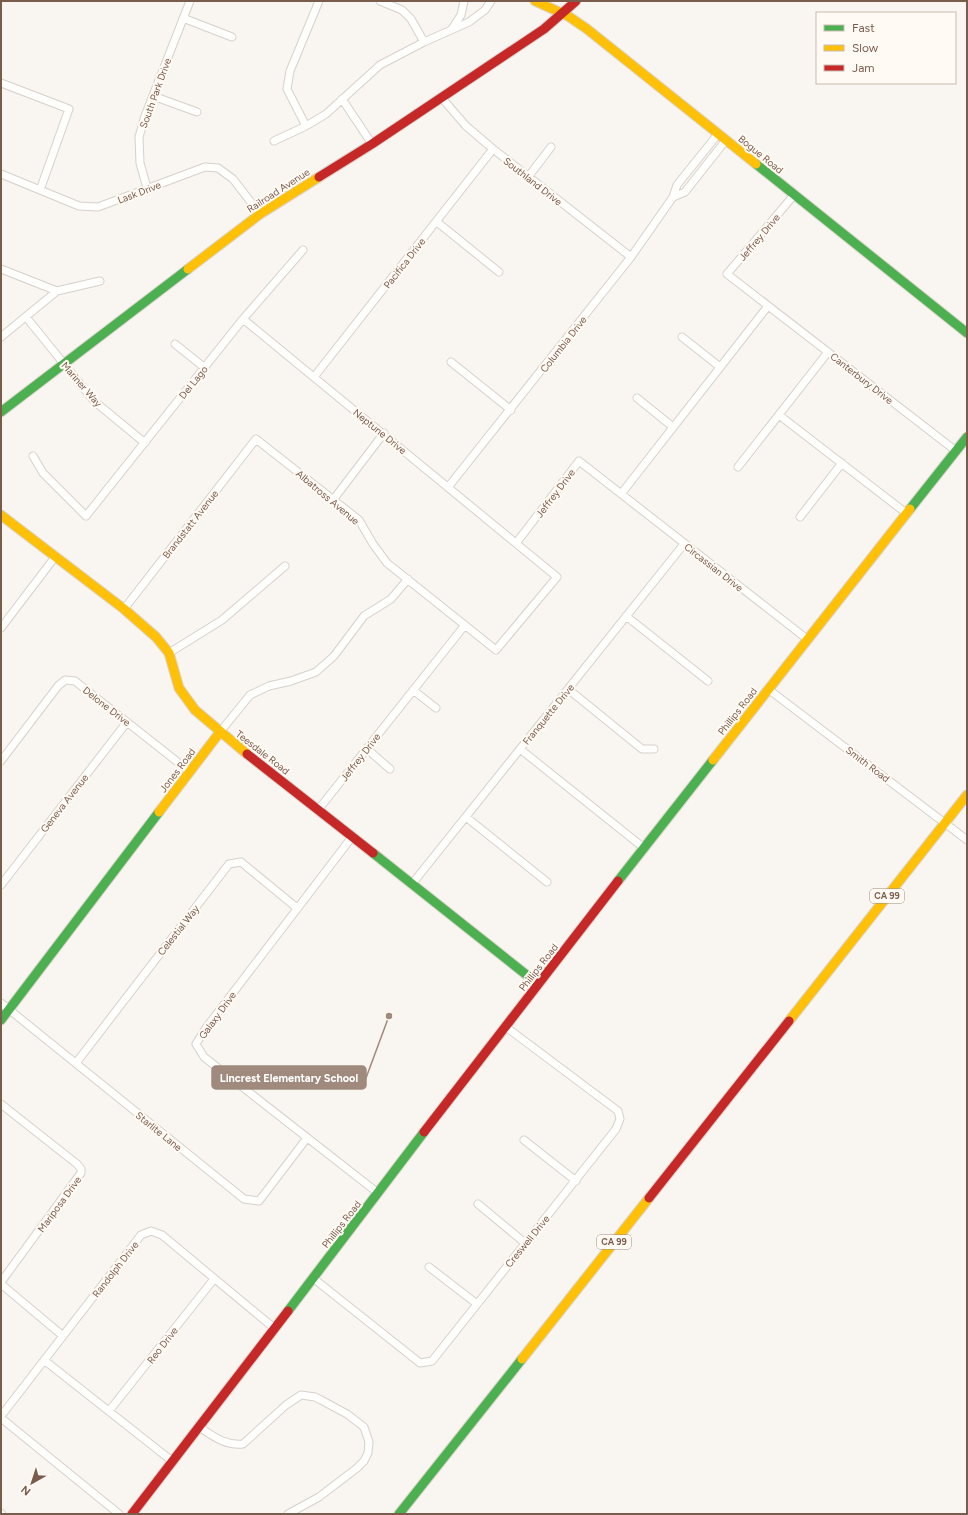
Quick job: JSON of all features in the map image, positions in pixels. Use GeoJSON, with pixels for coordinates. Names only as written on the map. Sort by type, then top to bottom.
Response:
{"type":"FeatureCollection","features":[{"type":"Feature","properties":{"kind":"main road","name":"Bogue Road"},"geometry":{"type":"LineString","coordinates":[[535,1],[563,14],[587,29],[967,333]]}},
{"type":"Feature","properties":{"kind":"main road","name":"Railroad Avenue"},"geometry":{"type":"LineString","coordinates":[[1,412],[260,214],[372,144],[544,29],[563,14],[576,1]]}},
{"type":"Feature","properties":{"kind":"main road","name":"Phillips Road"},"geometry":{"type":"LineString","coordinates":[[132,1514],[538,984],[906,513],[967,438]]}},
{"type":"Feature","properties":{"kind":"main road","name":"Teesdale Road"},"geometry":{"type":"LineString","coordinates":[[1,515],[124,609],[156,637],[169,653],[179,688],[195,710],[220,732],[538,984]]}},
{"type":"Feature","properties":{"kind":"main road","name":"Jones Road"},"geometry":{"type":"LineString","coordinates":[[1,1020],[220,732]]}},
{"type":"Feature","properties":{"kind":"main road","name":"CA 99"},"geometry":{"type":"LineString","coordinates":[[399,1514],[967,795]]}},
{"type":"Feature","properties":{"kind":"street","name":"South Park Drive"},"geometry":{"type":"LineString","coordinates":[[148,188],[140,163],[139,137],[145,116],[190,1]]}},
{"type":"Feature","properties":{"kind":"street"},"geometry":{"type":"LineString","coordinates":[[306,126],[287,89],[290,71],[318,1]]}},
{"type":"Feature","properties":{"kind":"street"},"geometry":{"type":"LineString","coordinates":[[380,1],[402,10],[412,19],[424,42]]}},
{"type":"Feature","properties":{"kind":"street"},"geometry":{"type":"LineString","coordinates":[[452,29],[461,15],[464,1]]}},
{"type":"Feature","properties":{"kind":"street"},"geometry":{"type":"LineString","coordinates":[[274,141],[306,126],[326,114],[380,65],[424,42],[469,22],[485,10],[491,1]]}},
{"type":"Feature","properties":{"kind":"street"},"geometry":{"type":"LineString","coordinates":[[183,18],[232,37]]}},
{"type":"Feature","properties":{"kind":"street"},"geometry":{"type":"LineString","coordinates":[[1,83],[69,109],[40,190]]}},
{"type":"Feature","properties":{"kind":"street"},"geometry":{"type":"LineString","coordinates":[[153,96],[197,112]]}},
{"type":"Feature","properties":{"kind":"street","name":"Southland Drive"},"geometry":{"type":"LineString","coordinates":[[441,97],[466,126],[493,149],[632,257]]}},
{"type":"Feature","properties":{"kind":"street"},"geometry":{"type":"LineString","coordinates":[[342,99],[372,144]]}},
{"type":"Feature","properties":{"kind":"street","name":"Columbia Drive"},"geometry":{"type":"LineString","coordinates":[[449,486],[632,257],[673,197],[677,184],[718,134]]}},
{"type":"Feature","properties":{"kind":"street","name":"Columbia Drive"},"geometry":{"type":"LineString","coordinates":[[673,197],[685,192],[726,140]]}},
{"type":"Feature","properties":{"kind":"street"},"geometry":{"type":"LineString","coordinates":[[528,177],[551,147]]}},
{"type":"Feature","properties":{"kind":"street","name":"Pacifica Drive"},"geometry":{"type":"LineString","coordinates":[[314,377],[493,149]]}},
{"type":"Feature","properties":{"kind":"street","name":"Lask Drive"},"geometry":{"type":"LineString","coordinates":[[1,174],[79,206],[98,207],[205,167],[218,168],[233,179],[260,214]]}},
{"type":"Feature","properties":{"kind":"street","name":"Jeffrey Drive"},"geometry":{"type":"LineString","coordinates":[[768,306],[727,274],[794,195]]}},
{"type":"Feature","properties":{"kind":"street"},"geometry":{"type":"LineString","coordinates":[[436,222],[499,272]]}},
{"type":"Feature","properties":{"kind":"street","name":"Del Lago"},"geometry":{"type":"LineString","coordinates":[[33,456],[43,473],[86,516],[244,319],[302,250]]}},
{"type":"Feature","properties":{"kind":"street"},"geometry":{"type":"LineString","coordinates":[[1,269],[57,291]]}},
{"type":"Feature","properties":{"kind":"street"},"geometry":{"type":"LineString","coordinates":[[1,337],[57,291],[100,281]]}},
{"type":"Feature","properties":{"kind":"street"},"geometry":{"type":"LineString","coordinates":[[621,494],[768,306]]}},
{"type":"Feature","properties":{"kind":"street","name":"Canterbury Drive"},"geometry":{"type":"LineString","coordinates":[[768,306],[956,451]]}},
{"type":"Feature","properties":{"kind":"street","name":"Mariner Way"},"geometry":{"type":"LineString","coordinates":[[26,317],[94,401],[145,443]]}},
{"type":"Feature","properties":{"kind":"street","name":"Neptune Drive"},"geometry":{"type":"LineString","coordinates":[[244,319],[517,542]]}},
{"type":"Feature","properties":{"kind":"street"},"geometry":{"type":"LineString","coordinates":[[682,337],[720,367]]}},
{"type":"Feature","properties":{"kind":"street"},"geometry":{"type":"LineString","coordinates":[[175,344],[205,368]]}},
{"type":"Feature","properties":{"kind":"street"},"geometry":{"type":"LineString","coordinates":[[738,467],[828,352]]}},
{"type":"Feature","properties":{"kind":"street"},"geometry":{"type":"LineString","coordinates":[[451,362],[511,410]]}},
{"type":"Feature","properties":{"kind":"street"},"geometry":{"type":"LineString","coordinates":[[636,398],[673,428]]}},
{"type":"Feature","properties":{"kind":"street"},"geometry":{"type":"LineString","coordinates":[[779,415],[906,513]]}},
{"type":"Feature","properties":{"kind":"street"},"geometry":{"type":"LineString","coordinates":[[333,500],[384,433]]}},
{"type":"Feature","properties":{"kind":"street","name":"Albatross Avenue"},"geometry":{"type":"LineString","coordinates":[[256,438],[359,520],[373,544],[387,563],[464,625]]}},
{"type":"Feature","properties":{"kind":"street","name":"Brandstatt Avenue"},"geometry":{"type":"LineString","coordinates":[[124,609],[256,438]]}},
{"type":"Feature","properties":{"kind":"street","name":"Jeffrey Drive"},"geometry":{"type":"LineString","coordinates":[[517,542],[579,461],[621,494]]}},
{"type":"Feature","properties":{"kind":"street"},"geometry":{"type":"LineString","coordinates":[[800,517],[842,463]]}},
{"type":"Feature","properties":{"kind":"street","name":"Circassian Drive"},"geometry":{"type":"LineString","coordinates":[[621,494],[807,639]]}},
{"type":"Feature","properties":{"kind":"street"},"geometry":{"type":"LineString","coordinates":[[464,625],[496,650],[558,576],[517,542]]}},
{"type":"Feature","properties":{"kind":"street","name":"Franquette Drive"},"geometry":{"type":"LineString","coordinates":[[412,884],[684,544]]}},
{"type":"Feature","properties":{"kind":"street"},"geometry":{"type":"LineString","coordinates":[[1,628],[55,557]]}},
{"type":"Feature","properties":{"kind":"street"},"geometry":{"type":"LineString","coordinates":[[169,653],[222,620],[285,566]]}},
{"type":"Feature","properties":{"kind":"street","name":"Jones Road"},"geometry":{"type":"LineString","coordinates":[[220,732],[250,695],[269,686],[291,681],[316,672],[334,656],[364,616],[391,599],[408,579]]}},
{"type":"Feature","properties":{"kind":"street"},"geometry":{"type":"LineString","coordinates":[[626,616],[708,682]]}},
{"type":"Feature","properties":{"kind":"street","name":"Jeffrey Drive"},"geometry":{"type":"LineString","coordinates":[[318,810],[464,625]]}},
{"type":"Feature","properties":{"kind":"street","name":"Delone Drive"},"geometry":{"type":"LineString","coordinates":[[1,761],[58,686],[65,680],[75,681],[189,771]]}},
{"type":"Feature","properties":{"kind":"street"},"geometry":{"type":"LineString","coordinates":[[568,689],[642,749],[654,749]]}},
{"type":"Feature","properties":{"kind":"street","name":"Smith Road"},"geometry":{"type":"LineString","coordinates":[[768,689],[967,840]]}},
{"type":"Feature","properties":{"kind":"street"},"geometry":{"type":"LineString","coordinates":[[412,690],[436,708]]}},
{"type":"Feature","properties":{"kind":"street","name":"Geneva Avenue"},"geometry":{"type":"LineString","coordinates":[[1,885],[127,722]]}},
{"type":"Feature","properties":{"kind":"street"},"geometry":{"type":"LineString","coordinates":[[366,748],[390,768]]}},
{"type":"Feature","properties":{"kind":"street"},"geometry":{"type":"LineString","coordinates":[[520,749],[644,848]]}},
{"type":"Feature","properties":{"kind":"street"},"geometry":{"type":"LineString","coordinates":[[466,816],[547,882]]}},
{"type":"Feature","properties":{"kind":"street","name":"Galaxy Drive"},"geometry":{"type":"LineString","coordinates":[[352,837],[206,1028],[196,1044],[204,1057],[378,1193]]}},
{"type":"Feature","properties":{"kind":"street","name":"Celestial Way"},"geometry":{"type":"LineString","coordinates":[[76,1063],[229,864],[241,862],[297,908]]}},
{"type":"Feature","properties":{"kind":"street","name":"Starlite Lane"},"geometry":{"type":"LineString","coordinates":[[1,1003],[244,1200],[259,1200],[307,1138]]}},
{"type":"Feature","properties":{"kind":"street","name":"Creswell Drive"},"geometry":{"type":"LineString","coordinates":[[313,1278],[420,1364],[432,1362],[616,1129],[620,1118],[618,1111],[506,1027]]}},
{"type":"Feature","properties":{"kind":"street","name":"Mariposa Drive"},"geometry":{"type":"LineString","coordinates":[[1,1104],[77,1164],[82,1173],[1,1283]]}},
{"type":"Feature","properties":{"kind":"street"},"geometry":{"type":"LineString","coordinates":[[524,1140],[576,1181]]}},
{"type":"Feature","properties":{"kind":"street"},"geometry":{"type":"LineString","coordinates":[[478,1204],[525,1243]]}},
{"type":"Feature","properties":{"kind":"street","name":"Randolph Drive"},"geometry":{"type":"LineString","coordinates":[[1,1417],[141,1236],[151,1231],[162,1235],[274,1328]]}},
{"type":"Feature","properties":{"kind":"street"},"geometry":{"type":"LineString","coordinates":[[429,1267],[477,1304]]}},
{"type":"Feature","properties":{"kind":"street","name":"Reo Drive"},"geometry":{"type":"LineString","coordinates":[[109,1411],[214,1279]]}},
{"type":"Feature","properties":{"kind":"street"},"geometry":{"type":"LineString","coordinates":[[1,1283],[63,1336]]}},
{"type":"Feature","properties":{"kind":"street"},"geometry":{"type":"LineString","coordinates":[[44,1360],[172,1461]]}},
{"type":"Feature","properties":{"kind":"street"},"geometry":{"type":"LineString","coordinates":[[199,1427],[227,1443],[234,1445],[243,1444],[286,1405],[302,1395],[315,1397],[358,1421],[364,1427],[369,1442],[368,1453],[364,1461],[358,1468],[320,1497],[288,1514]]}},
{"type":"Feature","properties":{"kind":"street"},"geometry":{"type":"LineString","coordinates":[[1,1417],[119,1514]]}},
{"type":"Feature","properties":{"kind":"traffic: fast"},"geometry":{"type":"LineString","coordinates":[[756,164],[967,333]]}},
{"type":"Feature","properties":{"kind":"traffic: fast"},"geometry":{"type":"LineString","coordinates":[[1,412],[188,269]]}},
{"type":"Feature","properties":{"kind":"traffic: fast"},"geometry":{"type":"LineString","coordinates":[[910,509],[967,437]]}},
{"type":"Feature","properties":{"kind":"traffic: fast"},"geometry":{"type":"LineString","coordinates":[[618,881],[713,760]]}},
{"type":"Feature","properties":{"kind":"traffic: fast"},"geometry":{"type":"LineString","coordinates":[[1,1020],[159,812]]}},
{"type":"Feature","properties":{"kind":"traffic: fast"},"geometry":{"type":"LineString","coordinates":[[373,853],[538,984]]}},
{"type":"Feature","properties":{"kind":"traffic: fast"},"geometry":{"type":"LineString","coordinates":[[288,1311],[424,1132]]}},
{"type":"Feature","properties":{"kind":"traffic: fast"},"geometry":{"type":"LineString","coordinates":[[399,1514],[522,1359]]}},
{"type":"Feature","properties":{"kind":"traffic: slow"},"geometry":{"type":"LineString","coordinates":[[535,1],[568,16],[587,29],[756,164]]}},
{"type":"Feature","properties":{"kind":"traffic: slow"},"geometry":{"type":"LineString","coordinates":[[188,269],[260,214],[319,177]]}},
{"type":"Feature","properties":{"kind":"traffic: slow"},"geometry":{"type":"LineString","coordinates":[[713,760],[910,509]]}},
{"type":"Feature","properties":{"kind":"traffic: slow"},"geometry":{"type":"LineString","coordinates":[[1,515],[124,609],[156,637],[169,653],[179,688],[195,710],[247,754]]}},
{"type":"Feature","properties":{"kind":"traffic: slow"},"geometry":{"type":"LineString","coordinates":[[159,812],[220,732]]}},
{"type":"Feature","properties":{"kind":"traffic: slow"},"geometry":{"type":"LineString","coordinates":[[789,1021],[967,795]]}},
{"type":"Feature","properties":{"kind":"traffic: slow"},"geometry":{"type":"LineString","coordinates":[[522,1359],[649,1198]]}},
{"type":"Feature","properties":{"kind":"traffic: jam"},"geometry":{"type":"LineString","coordinates":[[319,177],[372,144],[544,29],[576,1]]}},
{"type":"Feature","properties":{"kind":"traffic: jam"},"geometry":{"type":"LineString","coordinates":[[247,754],[373,853]]}},
{"type":"Feature","properties":{"kind":"traffic: jam"},"geometry":{"type":"LineString","coordinates":[[424,1132],[618,881]]}},
{"type":"Feature","properties":{"kind":"traffic: jam"},"geometry":{"type":"LineString","coordinates":[[649,1198],[789,1021]]}},
{"type":"Feature","properties":{"kind":"traffic: jam"},"geometry":{"type":"LineString","coordinates":[[132,1514],[288,1311]]}},
{"type":"Feature","properties":{"kind":"place","name":"Lincrest Elementary School"},"geometry":{"type":"Point","coordinates":[389,1016]}}]}
